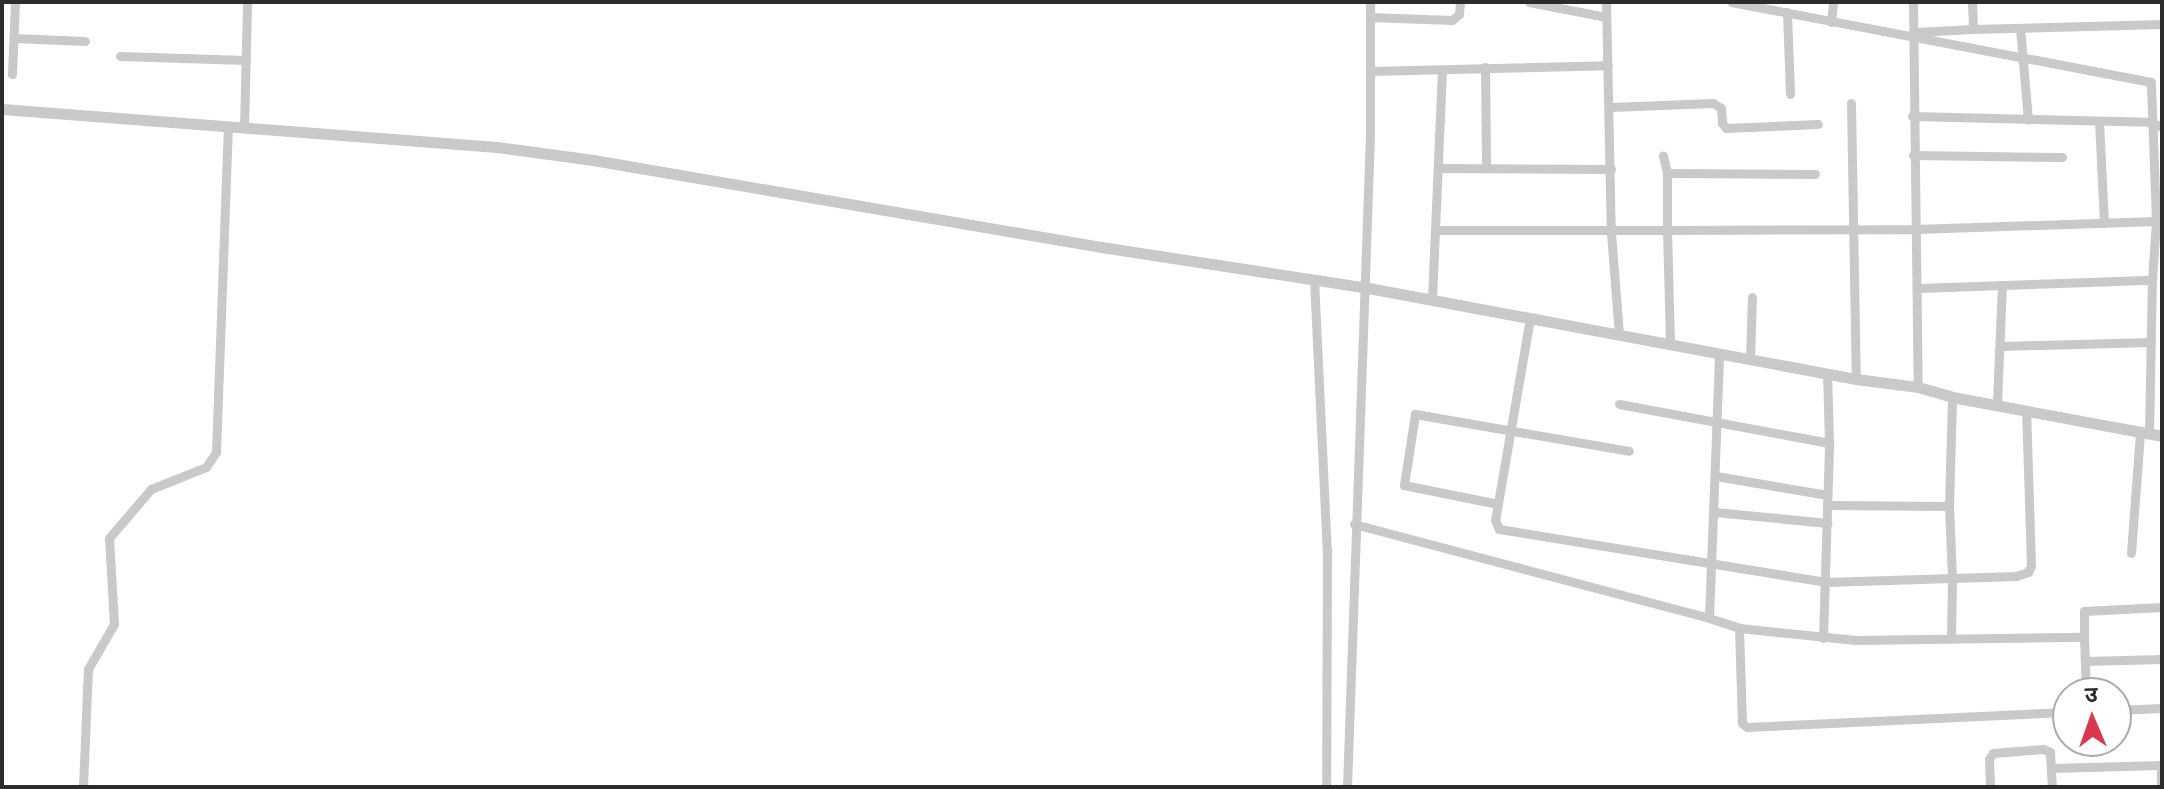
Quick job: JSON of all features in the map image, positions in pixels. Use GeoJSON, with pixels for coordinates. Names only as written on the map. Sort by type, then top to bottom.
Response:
{"type":"FeatureCollection","features":[{"type":"Feature","properties":{"kind":"street"},"geometry":{"type":"LineString","coordinates":[[12,74],[15,2]]}},
{"type":"Feature","properties":{"kind":"street"},"geometry":{"type":"LineString","coordinates":[[244,128],[247,2]]}},
{"type":"Feature","properties":{"kind":"street"},"geometry":{"type":"LineString","coordinates":[[1347,787],[1370,2]]}},
{"type":"Feature","properties":{"kind":"street"},"geometry":{"type":"LineString","coordinates":[[1370,17],[1452,20],[1459,14],[1460,2]]}},
{"type":"Feature","properties":{"kind":"street"},"geometry":{"type":"LineString","coordinates":[[1529,2],[1606,17]]}},
{"type":"Feature","properties":{"kind":"street"},"geometry":{"type":"LineString","coordinates":[[1606,2],[1611,107],[1611,233],[1619,335]]}},
{"type":"Feature","properties":{"kind":"street"},"geometry":{"type":"LineString","coordinates":[[1732,2],[1914,35],[2021,59],[2157,82],[2150,122],[2159,221],[2152,280],[2144,432],[2131,553]]}},
{"type":"Feature","properties":{"kind":"street"},"geometry":{"type":"LineString","coordinates":[[1831,22],[1833,2]]}},
{"type":"Feature","properties":{"kind":"street"},"geometry":{"type":"LineString","coordinates":[[1913,2],[1912,116],[1918,387]]}},
{"type":"Feature","properties":{"kind":"street"},"geometry":{"type":"LineString","coordinates":[[1972,2],[1973,29]]}},
{"type":"Feature","properties":{"kind":"street"},"geometry":{"type":"LineString","coordinates":[[1787,12],[1790,94]]}},
{"type":"Feature","properties":{"kind":"street"},"geometry":{"type":"LineString","coordinates":[[1914,35],[1973,29],[2162,24]]}},
{"type":"Feature","properties":{"kind":"street"},"geometry":{"type":"LineString","coordinates":[[2020,28],[2028,120]]}},
{"type":"Feature","properties":{"kind":"street"},"geometry":{"type":"LineString","coordinates":[[14,38],[85,41]]}},
{"type":"Feature","properties":{"kind":"street"},"geometry":{"type":"LineString","coordinates":[[120,56],[246,60]]}},
{"type":"Feature","properties":{"kind":"street"},"geometry":{"type":"LineString","coordinates":[[1370,71],[1608,65]]}},
{"type":"Feature","properties":{"kind":"street"},"geometry":{"type":"LineString","coordinates":[[1485,67],[1486,167]]}},
{"type":"Feature","properties":{"kind":"street"},"geometry":{"type":"LineString","coordinates":[[1432,299],[1442,70]]}},
{"type":"Feature","properties":{"kind":"street"},"geometry":{"type":"LineString","coordinates":[[1611,107],[1713,103],[1721,108],[1722,123],[1726,128],[1818,124]]}},
{"type":"Feature","properties":{"kind":"street"},"geometry":{"type":"LineString","coordinates":[[1851,103],[1856,227],[1856,379]]}},
{"type":"Feature","properties":{"kind":"street"},"geometry":{"type":"LineString","coordinates":[[2,109],[531,151],[1432,299],[1856,379],[1918,387],[1952,397],[2162,436]]}},
{"type":"Feature","properties":{"kind":"street"},"geometry":{"type":"LineString","coordinates":[[1912,116],[2150,122],[2162,127]]}},
{"type":"Feature","properties":{"kind":"street"},"geometry":{"type":"LineString","coordinates":[[2099,121],[2104,223]]}},
{"type":"Feature","properties":{"kind":"street"},"geometry":{"type":"LineString","coordinates":[[83,787],[88,669],[114,624],[109,538],[151,489],[206,467],[216,452],[228,127]]}},
{"type":"Feature","properties":{"kind":"street"},"geometry":{"type":"LineString","coordinates":[[1663,155],[1667,173],[1670,344]]}},
{"type":"Feature","properties":{"kind":"street"},"geometry":{"type":"LineString","coordinates":[[1913,155],[2062,157]]}},
{"type":"Feature","properties":{"kind":"street"},"geometry":{"type":"LineString","coordinates":[[1439,168],[1611,169]]}},
{"type":"Feature","properties":{"kind":"street"},"geometry":{"type":"LineString","coordinates":[[1667,173],[1815,174]]}},
{"type":"Feature","properties":{"kind":"street"},"geometry":{"type":"LineString","coordinates":[[1437,230],[1611,233],[1856,227],[1916,229],[2159,221]]}},
{"type":"Feature","properties":{"kind":"street"},"geometry":{"type":"LineString","coordinates":[[1314,279],[1327,550],[1326,787]]}},
{"type":"Feature","properties":{"kind":"street"},"geometry":{"type":"LineString","coordinates":[[1918,288],[2152,280]]}},
{"type":"Feature","properties":{"kind":"street"},"geometry":{"type":"LineString","coordinates":[[1997,403],[2002,285]]}},
{"type":"Feature","properties":{"kind":"street"},"geometry":{"type":"LineString","coordinates":[[1750,359],[1752,297]]}},
{"type":"Feature","properties":{"kind":"street"},"geometry":{"type":"LineString","coordinates":[[1530,318],[1498,504],[1496,524],[1499,529],[1826,582],[2016,576],[2028,572],[2031,566],[2026,411]]}},
{"type":"Feature","properties":{"kind":"street"},"geometry":{"type":"LineString","coordinates":[[2000,346],[2151,342]]}},
{"type":"Feature","properties":{"kind":"street"},"geometry":{"type":"LineString","coordinates":[[1709,618],[1719,354]]}},
{"type":"Feature","properties":{"kind":"street"},"geometry":{"type":"LineString","coordinates":[[1823,638],[1829,443],[1827,373]]}},
{"type":"Feature","properties":{"kind":"street"},"geometry":{"type":"LineString","coordinates":[[1951,638],[1949,506],[1952,397]]}},
{"type":"Feature","properties":{"kind":"street"},"geometry":{"type":"LineString","coordinates":[[1619,404],[1829,443]]}},
{"type":"Feature","properties":{"kind":"street"},"geometry":{"type":"LineString","coordinates":[[1498,504],[1408,487],[1402,483],[1416,413],[1629,451]]}},
{"type":"Feature","properties":{"kind":"street"},"geometry":{"type":"LineString","coordinates":[[1716,476],[1827,500],[1949,506]]}},
{"type":"Feature","properties":{"kind":"street"},"geometry":{"type":"LineString","coordinates":[[1715,512],[1827,523]]}},
{"type":"Feature","properties":{"kind":"street"},"geometry":{"type":"LineString","coordinates":[[1354,524],[1739,628],[1823,638],[2084,637]]}},
{"type":"Feature","properties":{"kind":"street"},"geometry":{"type":"LineString","coordinates":[[2086,677],[2084,611],[2162,607]]}},
{"type":"Feature","properties":{"kind":"street"},"geometry":{"type":"LineString","coordinates":[[1739,628],[1742,723],[1747,727],[2052,713]]}},
{"type":"Feature","properties":{"kind":"street"},"geometry":{"type":"LineString","coordinates":[[2085,661],[2162,659]]}},
{"type":"Feature","properties":{"kind":"street"},"geometry":{"type":"LineString","coordinates":[[2132,709],[2162,708]]}},
{"type":"Feature","properties":{"kind":"street"},"geometry":{"type":"LineString","coordinates":[[1990,787],[1989,759],[1993,753],[2046,750],[2050,752],[2052,787]]}},
{"type":"Feature","properties":{"kind":"street"},"geometry":{"type":"LineString","coordinates":[[2051,768],[2161,765],[2161,787]]}}]}
